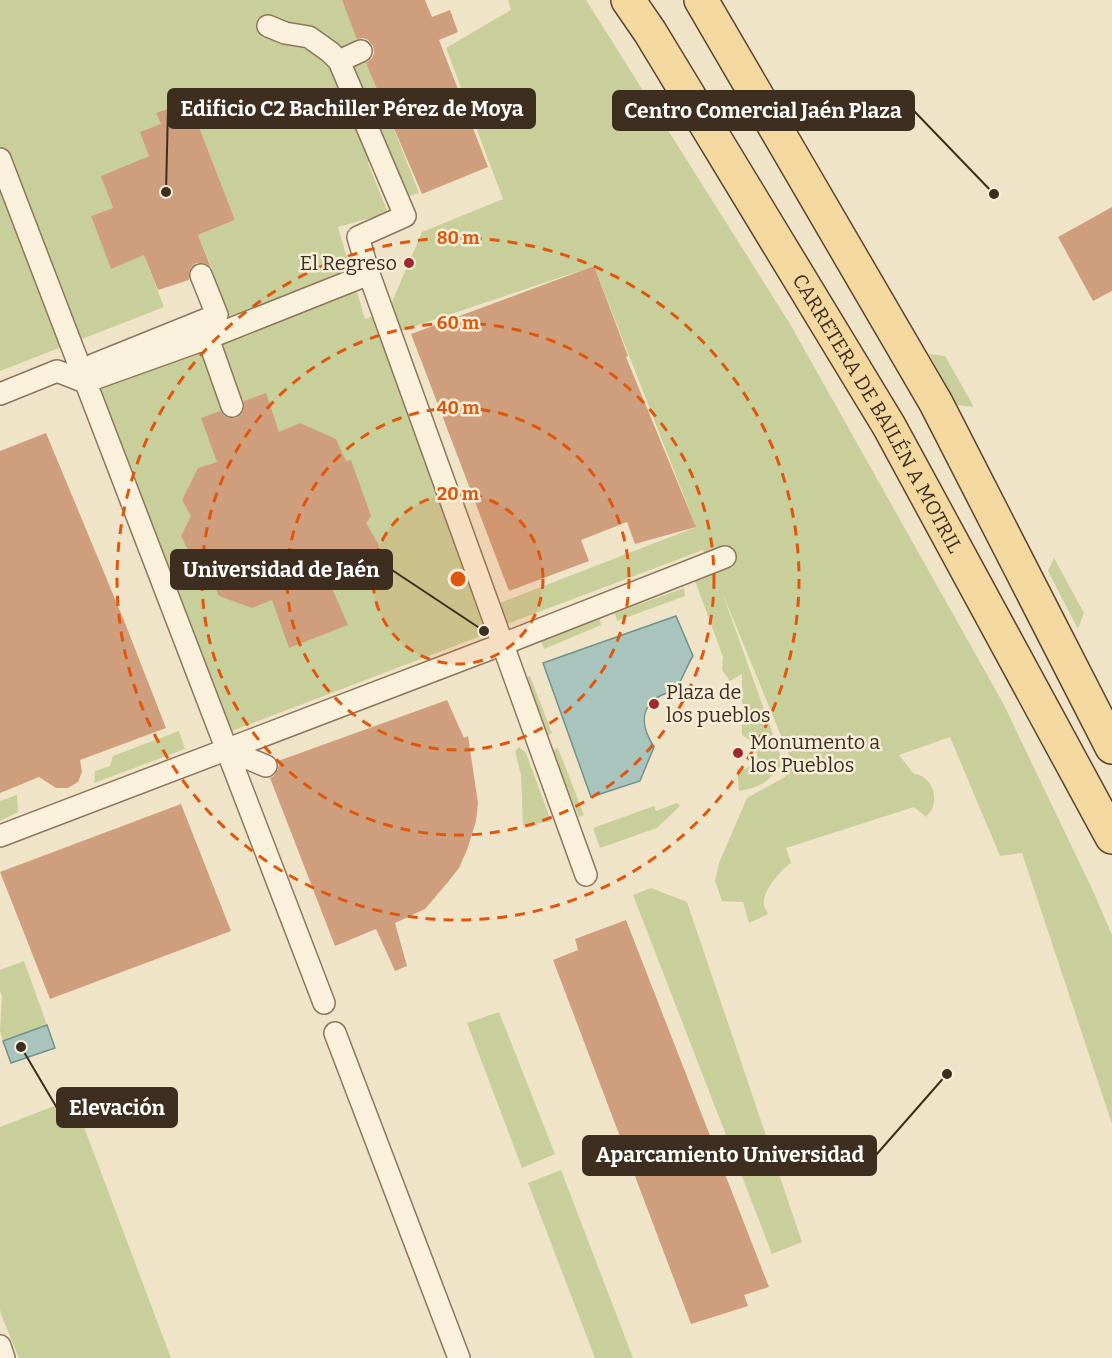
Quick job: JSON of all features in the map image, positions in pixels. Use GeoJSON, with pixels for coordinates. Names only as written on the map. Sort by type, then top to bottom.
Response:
{"type":"FeatureCollection","features":[{"type":"Feature","properties":{"kind":"main road","name":"CARRETERA DE BAILÉN A MOTRIL"},"geometry":{"type":"LineString","coordinates":[[628,0],[656,42],[889,426],[1112,837]]}},
{"type":"Feature","properties":{"kind":"main road"},"geometry":{"type":"LineString","coordinates":[[701,0],[936,403],[1112,747]]}},
{"type":"Feature","properties":{"kind":"street"},"geometry":{"type":"LineString","coordinates":[[268,26],[285,33],[309,37],[339,61],[405,216],[358,237],[369,274],[585,875]]}},
{"type":"Feature","properties":{"kind":"street"},"geometry":{"type":"LineString","coordinates":[[339,61],[361,51]]}},
{"type":"Feature","properties":{"kind":"street"},"geometry":{"type":"LineString","coordinates":[[0,159],[4,184],[83,376],[324,1003]]}},
{"type":"Feature","properties":{"kind":"street"},"geometry":{"type":"LineString","coordinates":[[0,394],[57,371],[83,376],[208,338],[369,274]]}},
{"type":"Feature","properties":{"kind":"street"},"geometry":{"type":"LineString","coordinates":[[83,376],[217,315],[201,275]]}},
{"type":"Feature","properties":{"kind":"street"},"geometry":{"type":"LineString","coordinates":[[208,338],[232,406]]}},
{"type":"Feature","properties":{"kind":"street"},"geometry":{"type":"LineString","coordinates":[[0,836],[725,557]]}},
{"type":"Feature","properties":{"kind":"street"},"geometry":{"type":"LineString","coordinates":[[225,749],[266,766]]}},
{"type":"Feature","properties":{"kind":"street"},"geometry":{"type":"LineString","coordinates":[[335,1033],[459,1358]]}},
{"type":"Feature","properties":{"kind":"street"},"geometry":{"type":"LineString","coordinates":[[0,1346],[4,1358]]}},
{"type":"Feature","properties":{"kind":"green space"},"geometry":{"type":"Polygon","coordinates":[[[0,0],[343,0],[419,193],[407,197],[381,144],[368,163],[388,213],[338,227],[365,319],[388,311],[422,232],[503,199],[446,48],[511,10],[508,0],[586,0],[790,324],[1003,703],[1094,893],[1112,935],[1112,1124],[1022,853],[1000,856],[950,737],[899,755],[914,774],[925,778],[932,787],[934,804],[926,817],[914,807],[786,848],[791,863],[777,876],[766,894],[764,905],[768,914],[749,923],[743,902],[722,901],[715,881],[719,863],[747,798],[785,777],[791,760],[722,592],[780,754],[780,767],[771,777],[758,786],[739,791],[737,769],[746,769],[758,758],[753,742],[742,735],[742,674],[730,681],[722,670],[723,657],[695,581],[714,574],[703,550],[504,625],[497,604],[696,527],[594,266],[380,338],[422,448],[486,634],[229,732],[100,387],[224,337],[201,275],[212,269],[198,235],[235,220],[189,101],[157,113],[161,124],[149,156],[102,176],[113,208],[91,216],[111,268],[144,255],[164,307],[0,371],[0,0]]]}},
{"type":"Feature","properties":{"kind":"green space"},"geometry":{"type":"Polygon","coordinates":[[[929,354],[945,356],[974,407],[957,405],[929,354]]]}},
{"type":"Feature","properties":{"kind":"green space"},"geometry":{"type":"Polygon","coordinates":[[[1054,558],[1084,613],[1078,629],[1048,571],[1054,558]]]}},
{"type":"Feature","properties":{"kind":"green space"},"geometry":{"type":"Polygon","coordinates":[[[684,588],[685,596],[617,621],[615,613],[684,588]]]}},
{"type":"Feature","properties":{"kind":"green space"},"geometry":{"type":"Polygon","coordinates":[[[600,619],[601,625],[544,649],[541,641],[600,619]]]}},
{"type":"Feature","properties":{"kind":"green space"},"geometry":{"type":"Polygon","coordinates":[[[530,676],[552,733],[547,736],[524,678],[530,676]]]}},
{"type":"Feature","properties":{"kind":"green space"},"geometry":{"type":"Polygon","coordinates":[[[179,731],[185,749],[94,783],[95,771],[110,766],[113,756],[179,731]]]}},
{"type":"Feature","properties":{"kind":"green space"},"geometry":{"type":"Polygon","coordinates":[[[519,747],[526,753],[551,821],[523,826],[521,775],[515,751],[519,747]]]}},
{"type":"Feature","properties":{"kind":"green space"},"geometry":{"type":"Polygon","coordinates":[[[558,748],[584,815],[579,817],[551,751],[558,748]]]}},
{"type":"Feature","properties":{"kind":"green space"},"geometry":{"type":"Polygon","coordinates":[[[17,795],[18,812],[0,821],[0,801],[17,795]]]}},
{"type":"Feature","properties":{"kind":"green space"},"geometry":{"type":"Polygon","coordinates":[[[677,803],[680,806],[657,828],[600,848],[593,828],[654,806],[656,811],[677,803]]]}},
{"type":"Feature","properties":{"kind":"green space"},"geometry":{"type":"Polygon","coordinates":[[[651,888],[687,902],[802,1242],[772,1254],[633,895],[651,888]]]}},
{"type":"Feature","properties":{"kind":"green space"},"geometry":{"type":"Polygon","coordinates":[[[24,961],[47,1025],[3,1041],[0,1031],[2,997],[0,970],[24,961]]]}},
{"type":"Feature","properties":{"kind":"green space"},"geometry":{"type":"Polygon","coordinates":[[[499,1012],[555,1154],[522,1168],[467,1023],[499,1012]]]}},
{"type":"Feature","properties":{"kind":"green space"},"geometry":{"type":"Polygon","coordinates":[[[80,1096],[76,1106],[171,1358],[19,1358],[2,1317],[0,1310],[0,1127],[80,1096]]]}},
{"type":"Feature","properties":{"kind":"green space"},"geometry":{"type":"Polygon","coordinates":[[[561,1170],[633,1358],[595,1358],[528,1183],[561,1170]]]}},
{"type":"Feature","properties":{"kind":"water"},"geometry":{"type":"Polygon","coordinates":[[[676,616],[693,656],[676,687],[658,697],[647,708],[645,727],[654,747],[640,781],[591,797],[543,663],[676,616]]]}},
{"type":"Feature","properties":{"kind":"water"},"geometry":{"type":"Polygon","coordinates":[[[47,1025],[55,1048],[11,1063],[3,1041],[47,1025]]]}},
{"type":"Feature","properties":{"kind":"building"},"geometry":{"type":"Polygon","coordinates":[[[342,0],[425,0],[432,17],[450,10],[458,32],[439,40],[488,167],[422,194],[366,63],[372,58],[373,46],[368,40],[357,39],[342,0]]]}},
{"type":"Feature","properties":{"kind":"building"},"geometry":{"type":"Polygon","coordinates":[[[189,101],[235,220],[198,235],[211,268],[203,263],[196,263],[191,267],[189,280],[158,290],[144,255],[111,269],[91,216],[113,208],[101,176],[149,156],[140,132],[161,124],[156,113],[189,101]]]}},
{"type":"Feature","properties":{"kind":"building"},"geometry":{"type":"Polygon","coordinates":[[[1112,207],[1112,291],[1093,301],[1058,237],[1112,207]]]}},
{"type":"Feature","properties":{"kind":"building"},"geometry":{"type":"Polygon","coordinates":[[[594,266],[628,356],[626,357],[696,527],[635,544],[627,522],[581,540],[589,561],[509,591],[411,334],[594,266]]]}},
{"type":"Feature","properties":{"kind":"building"},"geometry":{"type":"Polygon","coordinates":[[[266,393],[279,432],[300,423],[336,439],[346,461],[351,460],[371,516],[366,523],[379,545],[366,577],[332,588],[348,625],[289,648],[272,600],[252,608],[219,596],[209,573],[196,566],[181,536],[191,516],[182,500],[198,468],[217,462],[201,418],[220,411],[229,418],[237,418],[242,414],[244,401],[266,393]]]}},
{"type":"Feature","properties":{"kind":"building"},"geometry":{"type":"Polygon","coordinates":[[[46,433],[166,728],[80,760],[82,772],[78,782],[68,788],[56,788],[39,777],[0,793],[0,451],[46,433]]]}},
{"type":"Feature","properties":{"kind":"building"},"geometry":{"type":"Polygon","coordinates":[[[447,700],[464,738],[468,736],[478,803],[476,821],[459,868],[448,882],[425,909],[395,923],[407,966],[395,971],[376,929],[335,946],[270,778],[277,771],[278,761],[447,700]]]}},
{"type":"Feature","properties":{"kind":"building"},"geometry":{"type":"Polygon","coordinates":[[[181,804],[231,931],[50,999],[0,872],[181,804]]]}},
{"type":"Feature","properties":{"kind":"building"},"geometry":{"type":"Polygon","coordinates":[[[626,920],[769,1287],[744,1295],[748,1306],[691,1324],[553,960],[578,950],[575,939],[626,920]]]}},
{"type":"Feature","properties":{"kind":"place","name":"Edificio C2 Bachiller Pérez de Moya"},"geometry":{"type":"Point","coordinates":[166,192]}},
{"type":"Feature","properties":{"kind":"place","name":"Centro Comercial Jaén Plaza"},"geometry":{"type":"Point","coordinates":[994,194]}},
{"type":"Feature","properties":{"kind":"place","name":"El Regreso"},"geometry":{"type":"Point","coordinates":[409,263]}},
{"type":"Feature","properties":{"kind":"place","name":"Universidad de Jaén"},"geometry":{"type":"Point","coordinates":[484,631]}},
{"type":"Feature","properties":{"kind":"place","name":"Plaza de los pueblos"},"geometry":{"type":"Point","coordinates":[654,704]}},
{"type":"Feature","properties":{"kind":"place","name":"Monumento a los Pueblos"},"geometry":{"type":"Point","coordinates":[738,753]}},
{"type":"Feature","properties":{"kind":"place","name":"Elevación"},"geometry":{"type":"Point","coordinates":[21,1047]}},
{"type":"Feature","properties":{"kind":"place","name":"Aparcamiento Universidad"},"geometry":{"type":"Point","coordinates":[947,1074]}}]}
